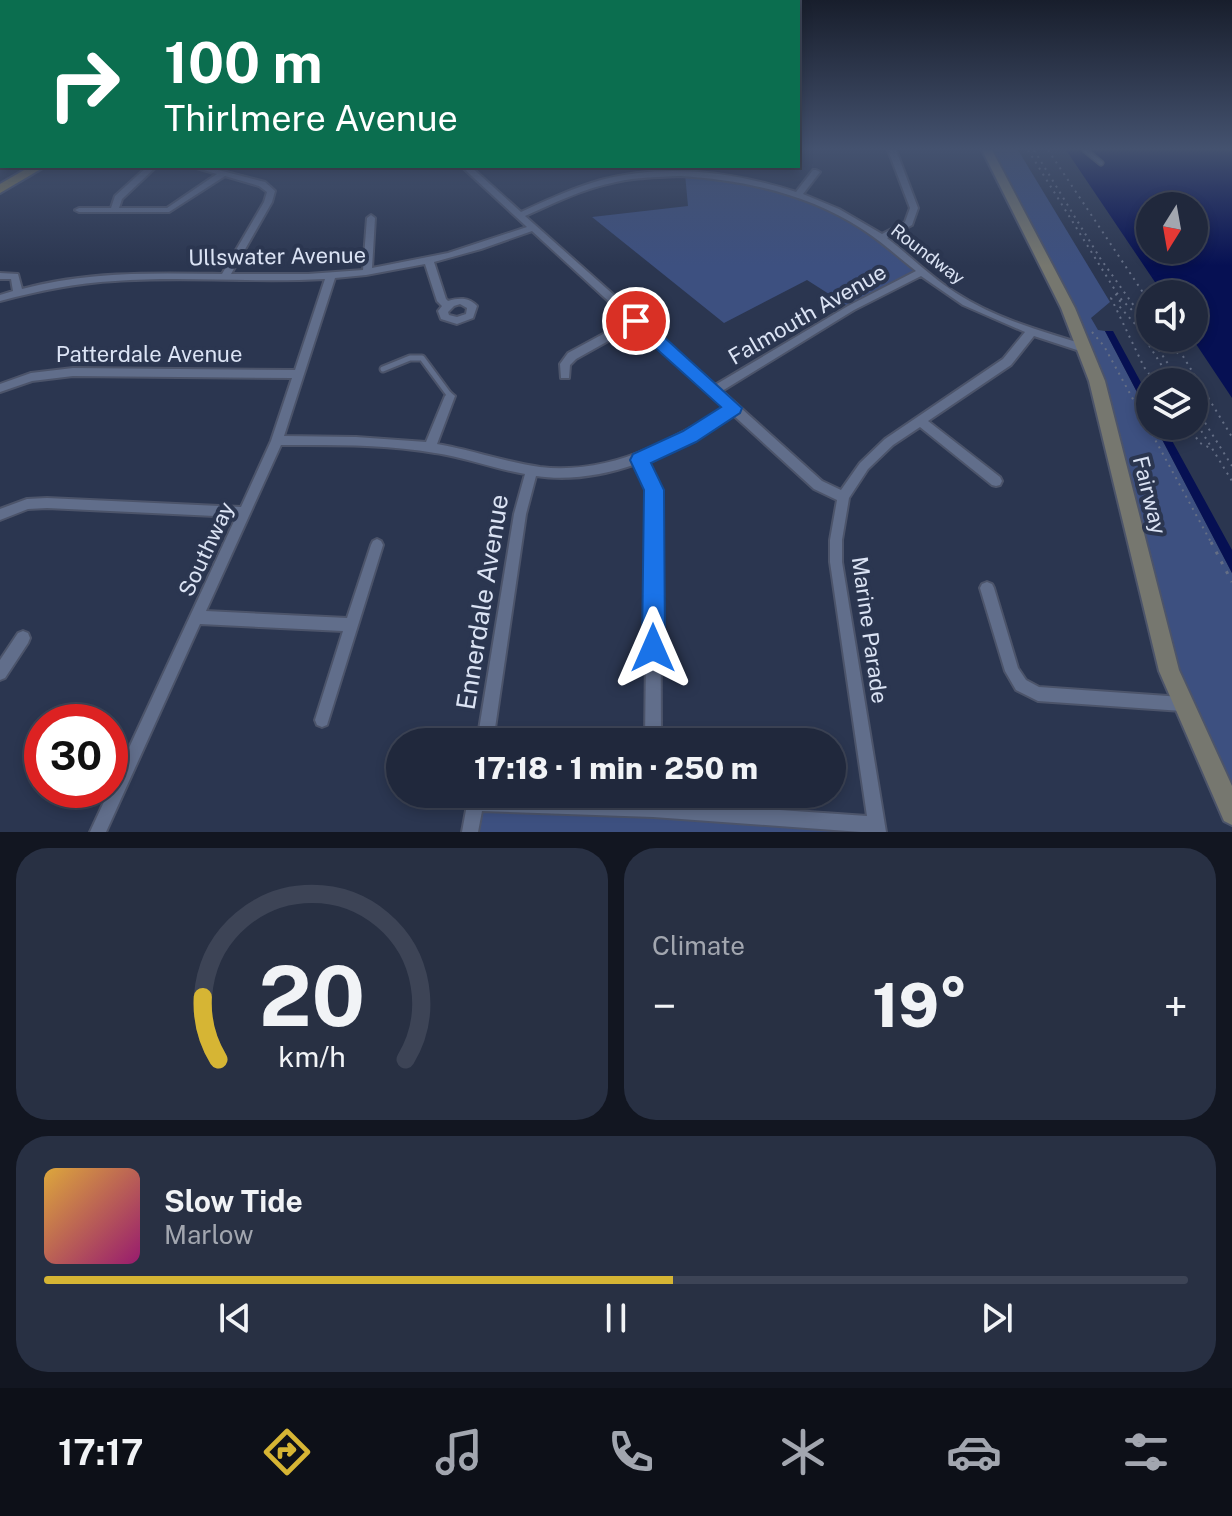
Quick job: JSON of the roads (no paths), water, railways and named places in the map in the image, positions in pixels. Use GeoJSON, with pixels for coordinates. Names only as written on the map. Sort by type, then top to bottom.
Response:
{"type":"FeatureCollection","features":[{"type":"Feature","properties":{"kind":"street"},"geometry":{"type":"LineString","coordinates":[[115,208],[118,198],[128,189]]}},
{"type":"Feature","properties":{"kind":"street"},"geometry":{"type":"LineString","coordinates":[[79,210],[169,210],[201,189]]}},
{"type":"Feature","properties":{"kind":"street"},"geometry":{"type":"LineString","coordinates":[[225,277],[268,202],[271,191],[268,189]]}},
{"type":"Feature","properties":{"kind":"street"},"geometry":{"type":"LineString","coordinates":[[491,189],[818,485],[843,497]]}},
{"type":"Feature","properties":{"kind":"street","name":"Roundway"},"geometry":{"type":"LineString","coordinates":[[520,215],[583,189]]}},
{"type":"Feature","properties":{"kind":"street","name":"Roundway"},"geometry":{"type":"LineString","coordinates":[[776,189],[844,215],[881,238],[921,272],[967,303],[1032,331],[1086,349]]}},
{"type":"Feature","properties":{"kind":"street"},"geometry":{"type":"LineString","coordinates":[[798,195],[803,189]]}},
{"type":"Feature","properties":{"kind":"street"},"geometry":{"type":"LineString","coordinates":[[881,238],[909,223],[914,208],[907,189]]}},
{"type":"Feature","properties":{"kind":"street","name":"Fairway"},"geometry":{"type":"LineString","coordinates":[[1006,189],[1086,349],[1097,381],[1159,638],[1182,704],[1232,813]]}},
{"type":"Feature","properties":{"kind":"street"},"geometry":{"type":"LineString","coordinates":[[367,272],[371,218]]}},
{"type":"Feature","properties":{"kind":"street","name":"Ullswater Avenue"},"geometry":{"type":"LineString","coordinates":[[0,298],[67,281],[113,276],[331,276],[367,272],[429,262],[496,243],[532,228]]}},
{"type":"Feature","properties":{"kind":"street"},"geometry":{"type":"LineString","coordinates":[[429,262],[442,301],[447,305]]}},
{"type":"Feature","properties":{"kind":"street","name":"Falmouth Avenue"},"geometry":{"type":"LineString","coordinates":[[714,391],[851,308],[921,272]]}},
{"type":"Feature","properties":{"kind":"street"},"geometry":{"type":"LineString","coordinates":[[0,276],[15,276],[18,292]]}},
{"type":"Feature","properties":{"kind":"street","name":"Southway"},"geometry":{"type":"LineString","coordinates":[[98,832],[277,441],[331,276]]}},
{"type":"Feature","properties":{"kind":"street"},"geometry":{"type":"LineString","coordinates":[[565,375],[565,364],[572,356],[636,321]]}},
{"type":"Feature","properties":{"kind":"street","name":"Marine Parade"},"geometry":{"type":"LineString","coordinates":[[878,828],[836,562],[843,497],[874,453],[1007,362],[1032,331]]}},
{"type":"Feature","properties":{"kind":"street","name":"Patterdale Avenue"},"geometry":{"type":"LineString","coordinates":[[0,388],[31,377],[73,372],[299,374]]}},
{"type":"Feature","properties":{"kind":"street"},"geometry":{"type":"LineString","coordinates":[[430,447],[450,396]]}},
{"type":"Feature","properties":{"kind":"street"},"geometry":{"type":"LineString","coordinates":[[277,441],[430,447],[532,470],[587,471],[640,460],[689,437],[733,408]]}},
{"type":"Feature","properties":{"kind":"street"},"geometry":{"type":"LineString","coordinates":[[921,422],[996,481]]}},
{"type":"Feature","properties":{"kind":"street"},"geometry":{"type":"LineString","coordinates":[[640,460],[654,490],[653,728]]}},
{"type":"Feature","properties":{"kind":"street","name":"Ennerdale Avenue"},"geometry":{"type":"LineString","coordinates":[[487,728],[520,514],[532,470]]}},
{"type":"Feature","properties":{"kind":"street"},"geometry":{"type":"LineString","coordinates":[[0,515],[27,504],[47,503],[245,512]]}},
{"type":"Feature","properties":{"kind":"street"},"geometry":{"type":"LineString","coordinates":[[322,720],[377,545]]}},
{"type":"Feature","properties":{"kind":"street"},"geometry":{"type":"LineString","coordinates":[[987,588],[1012,671],[1021,685],[1038,694],[1182,704]]}},
{"type":"Feature","properties":{"kind":"street"},"geometry":{"type":"LineString","coordinates":[[197,617],[350,625]]}},
{"type":"Feature","properties":{"kind":"street"},"geometry":{"type":"LineString","coordinates":[[0,673],[23,638]]}},
{"type":"Feature","properties":{"kind":"street"},"geometry":{"type":"LineString","coordinates":[[470,832],[474,808]]}},
{"type":"Feature","properties":{"kind":"street"},"geometry":{"type":"LineString","coordinates":[[711,808],[878,828]]}},
{"type":"Feature","properties":{"kind":"lane"},"geometry":{"type":"LineString","coordinates":[[383,369],[410,358],[422,358],[450,396]]}}]}
